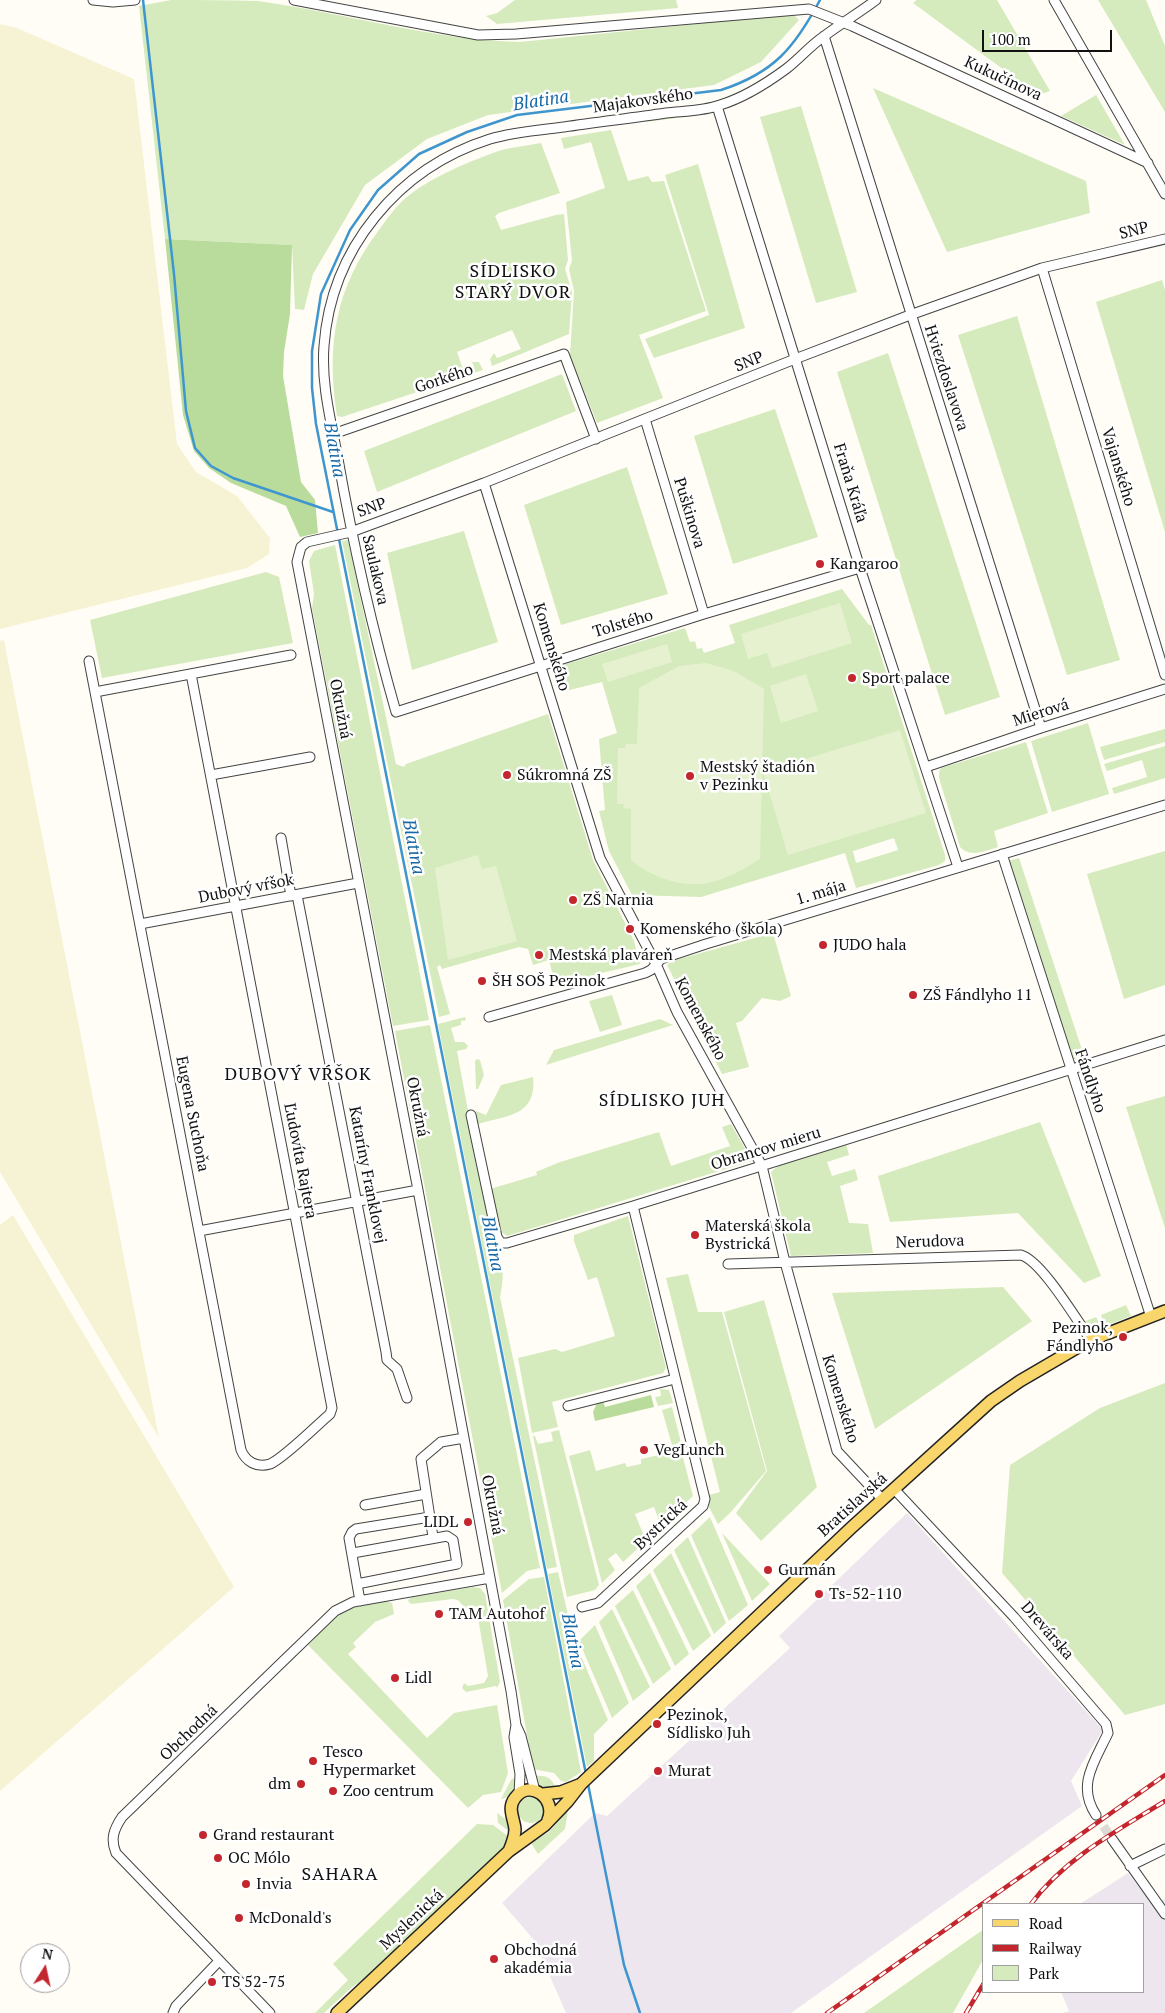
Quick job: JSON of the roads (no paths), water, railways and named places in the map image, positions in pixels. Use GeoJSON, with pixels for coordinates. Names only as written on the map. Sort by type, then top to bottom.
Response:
{"type":"FeatureCollection","features":[{"type":"Feature","properties":{"kind":"main road","name":"Bratislavská"},"geometry":{"type":"LineString","coordinates":[[580,1784],[851,1528],[991,1401],[1020,1381],[1091,1340],[1165,1312]]}},
{"type":"Feature","properties":{"kind":"main road"},"geometry":{"type":"LineString","coordinates":[[509,1852],[514,1836],[511,1813],[512,1805],[519,1794],[526,1791],[539,1793],[562,1792],[580,1784]]}},
{"type":"Feature","properties":{"kind":"main road"},"geometry":{"type":"LineString","coordinates":[[513,1820],[526,1830],[536,1830],[542,1827],[567,1802],[580,1784]]}},
{"type":"Feature","properties":{"kind":"main road"},"geometry":{"type":"LineString","coordinates":[[539,1793],[548,1800],[551,1808],[548,1820]]}},
{"type":"Feature","properties":{"kind":"main road","name":"Myslenická"},"geometry":{"type":"LineString","coordinates":[[338,2013],[509,1852],[536,1830]]}},
{"type":"Feature","properties":{"kind":"street"},"geometry":{"type":"LineString","coordinates":[[93,0],[113,2],[134,0]]}},
{"type":"Feature","properties":{"kind":"street","name":"Kukučínova"},"geometry":{"type":"LineString","coordinates":[[294,0],[478,35],[516,34],[809,9],[845,23],[1148,163]]}},
{"type":"Feature","properties":{"kind":"street","name":"Majakovského"},"geometry":{"type":"LineString","coordinates":[[333,434],[324,373],[324,356],[326,324],[335,292],[346,264],[364,232],[387,202],[406,184],[427,169],[490,139],[536,130],[717,106],[754,89],[785,70],[824,36],[876,0]]}},
{"type":"Feature","properties":{"kind":"street"},"geometry":{"type":"LineString","coordinates":[[1054,0],[1165,194]]}},
{"type":"Feature","properties":{"kind":"street","name":"Hviezdoslavova"},"geometry":{"type":"LineString","coordinates":[[824,36],[1041,728]]}},
{"type":"Feature","properties":{"kind":"street","name":"Fraňa Kráľa"},"geometry":{"type":"LineString","coordinates":[[717,106],[860,568],[958,867]]}},
{"type":"Feature","properties":{"kind":"street","name":"SNP"},"geometry":{"type":"LineString","coordinates":[[348,533],[484,483],[910,315],[1042,268],[1165,239]]}},
{"type":"Feature","properties":{"kind":"street","name":"Vajanského"},"geometry":{"type":"LineString","coordinates":[[1042,268],[1165,675]]}},
{"type":"Feature","properties":{"kind":"street","name":"Gorkého"},"geometry":{"type":"LineString","coordinates":[[333,434],[564,354],[596,439]]}},
{"type":"Feature","properties":{"kind":"street","name":"Puškinova"},"geometry":{"type":"LineString","coordinates":[[645,420],[704,614]]}},
{"type":"Feature","properties":{"kind":"street","name":"Saulakova"},"geometry":{"type":"LineString","coordinates":[[333,434],[348,533],[396,712]]}},
{"type":"Feature","properties":{"kind":"street","name":"Komenského"},"geometry":{"type":"LineString","coordinates":[[484,483],[600,858],[656,964],[677,1012],[762,1166],[785,1262],[837,1450],[883,1500]]}},
{"type":"Feature","properties":{"kind":"street","name":"Okružná"},"geometry":{"type":"LineString","coordinates":[[348,533],[307,542],[301,547],[297,562],[418,1190],[516,1725],[539,1793]]}},
{"type":"Feature","properties":{"kind":"street","name":"Tolstého"},"geometry":{"type":"LineString","coordinates":[[396,712],[704,614],[860,568]]}},
{"type":"Feature","properties":{"kind":"street"},"geometry":{"type":"LineString","coordinates":[[95,692],[291,655]]}},
{"type":"Feature","properties":{"kind":"street","name":"Eugena Suchoňa"},"geometry":{"type":"LineString","coordinates":[[89,661],[244,1457],[254,1464],[271,1464],[330,1414],[332,1404]]}},
{"type":"Feature","properties":{"kind":"street","name":"Ľudovíta Rajtera"},"geometry":{"type":"LineString","coordinates":[[191,674],[332,1404]]}},
{"type":"Feature","properties":{"kind":"street","name":"Mierová"},"geometry":{"type":"LineString","coordinates":[[926,767],[1165,689]]}},
{"type":"Feature","properties":{"kind":"street"},"geometry":{"type":"LineString","coordinates":[[211,775],[310,756]]}},
{"type":"Feature","properties":{"kind":"street","name":"1. mája"},"geometry":{"type":"LineString","coordinates":[[489,1016],[645,973],[661,959],[706,944],[1165,805]]}},
{"type":"Feature","properties":{"kind":"street","name":"Kataríny Franklovej"},"geometry":{"type":"LineString","coordinates":[[281,838],[357,1201],[387,1360],[397,1370],[407,1398]]}},
{"type":"Feature","properties":{"kind":"street","name":"Fándlyho"},"geometry":{"type":"LineString","coordinates":[[1002,854],[1151,1317]]}},
{"type":"Feature","properties":{"kind":"street","name":"Dubový vŕšok"},"geometry":{"type":"LineString","coordinates":[[140,924],[358,883]]}},
{"type":"Feature","properties":{"kind":"street","name":"Obrancov mieru"},"geometry":{"type":"LineString","coordinates":[[471,1115],[497,1237],[501,1243],[507,1243],[633,1206],[1070,1068],[1165,1040]]}},
{"type":"Feature","properties":{"kind":"street"},"geometry":{"type":"LineString","coordinates":[[199,1231],[418,1190]]}},
{"type":"Feature","properties":{"kind":"street","name":"Bystrická"},"geometry":{"type":"LineString","coordinates":[[582,1607],[598,1603],[703,1506],[705,1492],[675,1379],[633,1206]]}},
{"type":"Feature","properties":{"kind":"street","name":"Nerudova"},"geometry":{"type":"LineString","coordinates":[[728,1264],[1021,1255],[1030,1259],[1041,1270],[1091,1340]]}},
{"type":"Feature","properties":{"kind":"street"},"geometry":{"type":"LineString","coordinates":[[568,1406],[675,1379]]}},
{"type":"Feature","properties":{"kind":"street"},"geometry":{"type":"LineString","coordinates":[[433,1537],[421,1464],[422,1457],[441,1442],[464,1438]]}},
{"type":"Feature","properties":{"kind":"street","name":"Drevárska"},"geometry":{"type":"LineString","coordinates":[[895,1490],[1014,1617],[1106,1724],[1108,1733],[1086,1784],[1087,1796],[1091,1808],[1096,1815]]}},
{"type":"Feature","properties":{"kind":"street"},"geometry":{"type":"LineString","coordinates":[[365,1505],[426,1494]]}},
{"type":"Feature","properties":{"kind":"street"},"geometry":{"type":"LineString","coordinates":[[360,1600],[349,1538],[352,1532],[356,1529],[430,1517]]}},
{"type":"Feature","properties":{"kind":"street"},"geometry":{"type":"LineString","coordinates":[[353,1553],[433,1537],[448,1536],[452,1538],[457,1564],[357,1584]]}},
{"type":"Feature","properties":{"kind":"street"},"geometry":{"type":"LineString","coordinates":[[433,1569],[437,1587]]}},
{"type":"Feature","properties":{"kind":"street","name":"Obchodná"},"geometry":{"type":"LineString","coordinates":[[270,2013],[116,1853],[113,1846],[114,1829],[122,1817],[335,1611],[344,1605],[360,1600],[490,1578]]}},
{"type":"Feature","properties":{"kind":"street","name":"Okružná"},"geometry":{"type":"LineString","coordinates":[[516,1725],[514,1737],[520,1774],[519,1794]]}},
{"type":"Feature","properties":{"kind":"street"},"geometry":{"type":"LineString","coordinates":[[1112,1839],[1165,1914]]}},
{"type":"Feature","properties":{"kind":"street"},"geometry":{"type":"LineString","coordinates":[[1130,1866],[1165,1849]]}},
{"type":"Feature","properties":{"kind":"street"},"geometry":{"type":"LineString","coordinates":[[173,2013],[176,2006],[219,1961]]}},
{"type":"Feature","properties":{"kind":"waterway"},"geometry":{"type":"LineString","coordinates":[[143,0],[174,274],[186,411],[195,448],[211,466],[233,478],[333,512]]}},
{"type":"Feature","properties":{"kind":"waterway","name":"Blatina"},"geometry":{"type":"LineString","coordinates":[[586,1774],[316,424],[312,388],[312,351],[321,294],[350,230],[378,190],[419,154],[467,132],[517,115],[721,90],[755,75],[781,56],[792,45],[820,0]]}},
{"type":"Feature","properties":{"kind":"waterway","name":"Blatina"},"geometry":{"type":"LineString","coordinates":[[588,1784],[624,1965],[640,2013]]}},
{"type":"Feature","properties":{"kind":"tunnel"},"geometry":{"type":"LineString","coordinates":[[1096,1815],[1112,1839]]}},
{"type":"Feature","properties":{"kind":"railway"},"geometry":{"type":"LineString","coordinates":[[983,1903],[1165,1775]]}},
{"type":"Feature","properties":{"kind":"railway"},"geometry":{"type":"LineString","coordinates":[[1032,1903],[1076,1859],[1093,1846],[1165,1801]]}},
{"type":"Feature","properties":{"kind":"railway"},"geometry":{"type":"LineString","coordinates":[[827,2013],[982,1904]]}},
{"type":"Feature","properties":{"kind":"railway"},"geometry":{"type":"LineString","coordinates":[[966,2013],[982,1986]]}},
{"type":"Feature","properties":{"kind":"place","name":"Kangaroo"},"geometry":{"type":"Point","coordinates":[820,564]}},
{"type":"Feature","properties":{"kind":"place","name":"Sport palace"},"geometry":{"type":"Point","coordinates":[852,678]}},
{"type":"Feature","properties":{"kind":"place","name":"Súkromná ZŠ"},"geometry":{"type":"Point","coordinates":[507,775]}},
{"type":"Feature","properties":{"kind":"place","name":"Mestský štadión v Pezinku"},"geometry":{"type":"Point","coordinates":[690,776]}},
{"type":"Feature","properties":{"kind":"place","name":"ZŠ Narnia"},"geometry":{"type":"Point","coordinates":[573,900]}},
{"type":"Feature","properties":{"kind":"place","name":"Komenského (škola)"},"geometry":{"type":"Point","coordinates":[630,929]}},
{"type":"Feature","properties":{"kind":"place","name":"JUDO hala"},"geometry":{"type":"Point","coordinates":[823,945]}},
{"type":"Feature","properties":{"kind":"place","name":"Mestská plaváreň"},"geometry":{"type":"Point","coordinates":[539,955]}},
{"type":"Feature","properties":{"kind":"place","name":"ŠH SOŠ Pezinok"},"geometry":{"type":"Point","coordinates":[482,981]}},
{"type":"Feature","properties":{"kind":"place","name":"ZŠ Fándlyho 11"},"geometry":{"type":"Point","coordinates":[913,995]}},
{"type":"Feature","properties":{"kind":"place","name":"Materská škola Bystrická"},"geometry":{"type":"Point","coordinates":[695,1235]}},
{"type":"Feature","properties":{"kind":"place","name":"Pezinok, Fándlyho"},"geometry":{"type":"Point","coordinates":[1123,1337]}},
{"type":"Feature","properties":{"kind":"place","name":"VegLunch"},"geometry":{"type":"Point","coordinates":[644,1450]}},
{"type":"Feature","properties":{"kind":"place","name":"LIDL"},"geometry":{"type":"Point","coordinates":[468,1522]}},
{"type":"Feature","properties":{"kind":"place","name":"Gurmán"},"geometry":{"type":"Point","coordinates":[768,1570]}},
{"type":"Feature","properties":{"kind":"place","name":"Ts-52-110"},"geometry":{"type":"Point","coordinates":[819,1594]}},
{"type":"Feature","properties":{"kind":"place","name":"TAM Autohof"},"geometry":{"type":"Point","coordinates":[439,1614]}},
{"type":"Feature","properties":{"kind":"place","name":"Lidl"},"geometry":{"type":"Point","coordinates":[395,1678]}},
{"type":"Feature","properties":{"kind":"place","name":"Pezinok, Sídlisko Juh"},"geometry":{"type":"Point","coordinates":[657,1724]}},
{"type":"Feature","properties":{"kind":"place","name":"Tesco Hypermarket"},"geometry":{"type":"Point","coordinates":[313,1761]}},
{"type":"Feature","properties":{"kind":"place","name":"Murat"},"geometry":{"type":"Point","coordinates":[658,1771]}},
{"type":"Feature","properties":{"kind":"place","name":"dm"},"geometry":{"type":"Point","coordinates":[301,1784]}},
{"type":"Feature","properties":{"kind":"place","name":"Zoo centrum"},"geometry":{"type":"Point","coordinates":[333,1791]}},
{"type":"Feature","properties":{"kind":"place","name":"Grand restaurant"},"geometry":{"type":"Point","coordinates":[203,1835]}},
{"type":"Feature","properties":{"kind":"place","name":"OC Mólo"},"geometry":{"type":"Point","coordinates":[218,1858]}},
{"type":"Feature","properties":{"kind":"place","name":"Invia"},"geometry":{"type":"Point","coordinates":[246,1884]}},
{"type":"Feature","properties":{"kind":"place","name":"McDonald's"},"geometry":{"type":"Point","coordinates":[239,1918]}},
{"type":"Feature","properties":{"kind":"place","name":"Obchodná akadémia"},"geometry":{"type":"Point","coordinates":[494,1959]}},
{"type":"Feature","properties":{"kind":"place","name":"TS 52-75"},"geometry":{"type":"Point","coordinates":[212,1982]}},
{"type":"Feature","properties":{"kind":"district","name":"SÍDLISKO STARÝ DVOR"},"geometry":{"type":"Point","coordinates":[513,282]}},
{"type":"Feature","properties":{"kind":"district","name":"DUBOVÝ VŔŠOK"},"geometry":{"type":"Point","coordinates":[298,1075]}},
{"type":"Feature","properties":{"kind":"district","name":"SÍDLISKO JUH"},"geometry":{"type":"Point","coordinates":[662,1101]}},
{"type":"Feature","properties":{"kind":"district","name":"SAHARA"},"geometry":{"type":"Point","coordinates":[340,1875]}}]}
